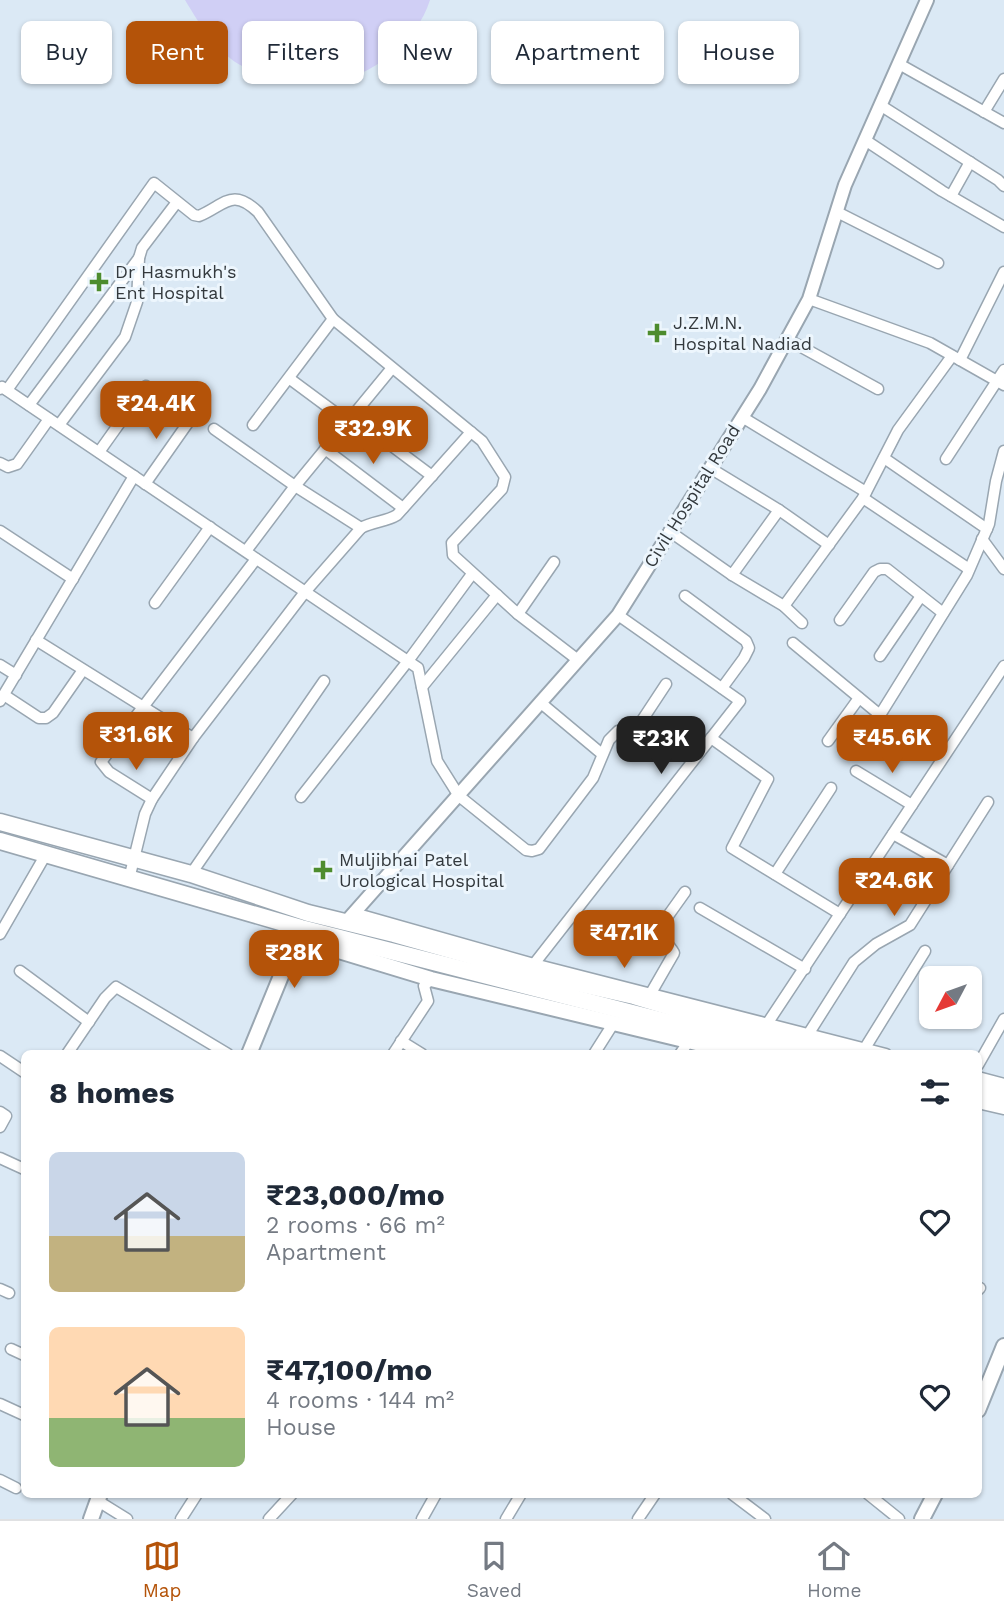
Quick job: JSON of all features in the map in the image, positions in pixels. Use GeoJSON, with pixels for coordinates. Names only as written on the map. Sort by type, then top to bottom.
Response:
{"type":"FeatureCollection","features":[{"type":"Feature","properties":{"kind":"main road"},"geometry":{"type":"LineString","coordinates":[[0,822],[191,874],[302,926],[430,979],[726,1050]]}},
{"type":"Feature","properties":{"kind":"main road"},"geometry":{"type":"LineString","coordinates":[[0,841],[398,954],[776,1050]]}},
{"type":"Feature","properties":{"kind":"main road"},"geometry":{"type":"LineString","coordinates":[[302,926],[349,918],[394,934],[532,973],[634,996],[761,1034],[853,1050]]}},
{"type":"Feature","properties":{"kind":"main road"},"geometry":{"type":"LineString","coordinates":[[251,1050],[302,926]]}},
{"type":"Feature","properties":{"kind":"main road"},"geometry":{"type":"LineString","coordinates":[[982,1087],[1004,1093]]}},
{"type":"Feature","properties":{"kind":"main road"},"geometry":{"type":"LineString","coordinates":[[982,1101],[1004,1106]]}},
{"type":"Feature","properties":{"kind":"main road"},"geometry":{"type":"LineString","coordinates":[[982,1108],[1004,1113]]}},
{"type":"Feature","properties":{"kind":"main road"},"geometry":{"type":"LineString","coordinates":[[982,1398],[1004,1346]]}},
{"type":"Feature","properties":{"kind":"main road"},"geometry":{"type":"LineString","coordinates":[[91,1519],[99,1498]]}},
{"type":"Feature","properties":{"kind":"main road"},"geometry":{"type":"LineString","coordinates":[[922,1519],[933,1498]]}},
{"type":"Feature","properties":{"kind":"street","name":"Civil Hospital Road"},"geometry":{"type":"LineString","coordinates":[[349,918],[618,615],[742,417],[809,299],[845,185],[927,0]]}},
{"type":"Feature","properties":{"kind":"street"},"geometry":{"type":"LineString","coordinates":[[899,64],[1004,123]]}},
{"type":"Feature","properties":{"kind":"street"},"geometry":{"type":"LineString","coordinates":[[984,112],[1004,79]]}},
{"type":"Feature","properties":{"kind":"street"},"geometry":{"type":"LineString","coordinates":[[880,105],[1004,186]]}},
{"type":"Feature","properties":{"kind":"street"},"geometry":{"type":"LineString","coordinates":[[866,139],[951,197],[1004,227]]}},
{"type":"Feature","properties":{"kind":"street"},"geometry":{"type":"LineString","coordinates":[[951,197],[970,162]]}},
{"type":"Feature","properties":{"kind":"street"},"geometry":{"type":"LineString","coordinates":[[578,660],[519,614],[453,555],[452,543],[502,489],[505,477],[482,441],[333,319],[258,212],[248,202],[238,198],[230,199],[199,216],[194,215],[154,183],[3,390],[418,667],[437,761],[459,796],[526,850],[532,852],[539,849],[593,778],[609,740],[618,731],[634,729],[639,725],[666,684]]}},
{"type":"Feature","properties":{"kind":"street"},"geometry":{"type":"LineString","coordinates":[[59,425],[125,337],[137,302],[142,248],[177,202]]}},
{"type":"Feature","properties":{"kind":"street"},"geometry":{"type":"LineString","coordinates":[[837,212],[938,263]]}},
{"type":"Feature","properties":{"kind":"street"},"geometry":{"type":"LineString","coordinates":[[29,405],[139,258]]}},
{"type":"Feature","properties":{"kind":"street"},"geometry":{"type":"LineString","coordinates":[[784,606],[864,495],[898,429],[956,358],[1004,272]]}},
{"type":"Feature","properties":{"kind":"street"},"geometry":{"type":"LineString","coordinates":[[809,299],[930,343],[1001,384]]}},
{"type":"Feature","properties":{"kind":"street"},"geometry":{"type":"LineString","coordinates":[[253,425],[333,319]]}},
{"type":"Feature","properties":{"kind":"street"},"geometry":{"type":"LineString","coordinates":[[787,339],[878,389]]}},
{"type":"Feature","properties":{"kind":"street"},"geometry":{"type":"LineString","coordinates":[[246,551],[295,486],[392,368]]}},
{"type":"Feature","properties":{"kind":"street"},"geometry":{"type":"LineString","coordinates":[[946,459],[1001,384],[1004,370]]}},
{"type":"Feature","properties":{"kind":"street"},"geometry":{"type":"LineString","coordinates":[[289,379],[432,476]]}},
{"type":"Feature","properties":{"kind":"street"},"geometry":{"type":"LineString","coordinates":[[99,452],[146,386]]}},
{"type":"Feature","properties":{"kind":"street"},"geometry":{"type":"LineString","coordinates":[[145,484],[192,417]]}},
{"type":"Feature","properties":{"kind":"street"},"geometry":{"type":"LineString","coordinates":[[742,417],[864,495],[970,569]]}},
{"type":"Feature","properties":{"kind":"street"},"geometry":{"type":"LineString","coordinates":[[0,463],[8,467],[17,464],[49,419]]}},
{"type":"Feature","properties":{"kind":"street"},"geometry":{"type":"LineString","coordinates":[[214,429],[361,528]]}},
{"type":"Feature","properties":{"kind":"street"},"geometry":{"type":"LineString","coordinates":[[129,879],[145,814],[193,738],[305,592],[361,528],[373,522],[389,520],[403,508],[471,432]]}},
{"type":"Feature","properties":{"kind":"street"},"geometry":{"type":"LineString","coordinates":[[325,449],[403,508]]}},
{"type":"Feature","properties":{"kind":"street"},"geometry":{"type":"LineString","coordinates":[[793,643],[880,715],[970,569],[985,534],[1004,451]]}},
{"type":"Feature","properties":{"kind":"street"},"geometry":{"type":"LineString","coordinates":[[884,458],[985,534],[1004,569]]}},
{"type":"Feature","properties":{"kind":"street"},"geometry":{"type":"LineString","coordinates":[[710,468],[779,510],[829,545]]}},
{"type":"Feature","properties":{"kind":"street"},"geometry":{"type":"LineString","coordinates":[[83,670],[46,718],[39,718],[2,698],[134,476]]}},
{"type":"Feature","properties":{"kind":"street"},"geometry":{"type":"LineString","coordinates":[[732,575],[779,510]]}},
{"type":"Feature","properties":{"kind":"street"},"geometry":{"type":"LineString","coordinates":[[155,603],[209,527]]}},
{"type":"Feature","properties":{"kind":"street"},"geometry":{"type":"LineString","coordinates":[[0,531],[73,579]]}},
{"type":"Feature","properties":{"kind":"street"},"geometry":{"type":"LineString","coordinates":[[670,531],[732,575],[784,606],[802,623]]}},
{"type":"Feature","properties":{"kind":"street"},"geometry":{"type":"LineString","coordinates":[[152,799],[109,772],[101,762],[256,559]]}},
{"type":"Feature","properties":{"kind":"street"},"geometry":{"type":"LineString","coordinates":[[519,614],[554,562]]}},
{"type":"Feature","properties":{"kind":"street"},"geometry":{"type":"LineString","coordinates":[[840,620],[874,572],[880,569],[887,569],[943,613]]}},
{"type":"Feature","properties":{"kind":"street"},"geometry":{"type":"LineString","coordinates":[[301,797],[408,661],[472,574]]}},
{"type":"Feature","properties":{"kind":"street"},"geometry":{"type":"LineString","coordinates":[[422,687],[497,595]]}},
{"type":"Feature","properties":{"kind":"street"},"geometry":{"type":"LineString","coordinates":[[685,596],[746,641],[749,648],[722,688]]}},
{"type":"Feature","properties":{"kind":"street"},"geometry":{"type":"LineString","coordinates":[[880,656],[922,596]]}},
{"type":"Feature","properties":{"kind":"street"},"geometry":{"type":"LineString","coordinates":[[534,964],[740,701],[618,615]]}},
{"type":"Feature","properties":{"kind":"street"},"geometry":{"type":"LineString","coordinates":[[36,640],[193,738]]}},
{"type":"Feature","properties":{"kind":"street"},"geometry":{"type":"LineString","coordinates":[[0,665],[16,675]]}},
{"type":"Feature","properties":{"kind":"street"},"geometry":{"type":"LineString","coordinates":[[767,1024],[1004,666]]}},
{"type":"Feature","properties":{"kind":"street"},"geometry":{"type":"LineString","coordinates":[[191,874],[324,681]]}},
{"type":"Feature","properties":{"kind":"street"},"geometry":{"type":"LineString","coordinates":[[828,741],[859,698]]}},
{"type":"Feature","properties":{"kind":"street"},"geometry":{"type":"LineString","coordinates":[[541,703],[602,754]]}},
{"type":"Feature","properties":{"kind":"street"},"geometry":{"type":"LineString","coordinates":[[711,737],[768,779],[732,848],[840,914]]}},
{"type":"Feature","properties":{"kind":"street"},"geometry":{"type":"LineString","coordinates":[[856,771],[912,805]]}},
{"type":"Feature","properties":{"kind":"street"},"geometry":{"type":"LineString","coordinates":[[775,874],[831,789]]}},
{"type":"Feature","properties":{"kind":"street"},"geometry":{"type":"LineString","coordinates":[[809,1033],[854,962],[876,944],[910,925],[988,802]]}},
{"type":"Feature","properties":{"kind":"street"},"geometry":{"type":"LineString","coordinates":[[893,834],[948,866]]}},
{"type":"Feature","properties":{"kind":"street"},"geometry":{"type":"LineString","coordinates":[[0,934],[46,854]]}},
{"type":"Feature","properties":{"kind":"street"},"geometry":{"type":"LineString","coordinates":[[651,993],[674,953],[659,932],[660,927],[685,892]]}},
{"type":"Feature","properties":{"kind":"street"},"geometry":{"type":"LineString","coordinates":[[700,908],[805,970]]}},
{"type":"Feature","properties":{"kind":"street"},"geometry":{"type":"LineString","coordinates":[[349,918],[809,1033],[856,1050]]}},
{"type":"Feature","properties":{"kind":"street"},"geometry":{"type":"LineString","coordinates":[[860,1050],[925,951]]}},
{"type":"Feature","properties":{"kind":"street"},"geometry":{"type":"LineString","coordinates":[[20,971],[89,1022]]}},
{"type":"Feature","properties":{"kind":"street"},"geometry":{"type":"LineString","coordinates":[[395,1050],[428,1001],[424,986],[430,979]]}},
{"type":"Feature","properties":{"kind":"street"},"geometry":{"type":"LineString","coordinates":[[70,1050],[105,998],[116,987],[221,1050]]}},
{"type":"Feature","properties":{"kind":"street"},"geometry":{"type":"LineString","coordinates":[[982,1058],[1004,1019]]}},
{"type":"Feature","properties":{"kind":"street"},"geometry":{"type":"LineString","coordinates":[[597,1050],[613,1024]]}},
{"type":"Feature","properties":{"kind":"street"},"geometry":{"type":"LineString","coordinates":[[401,1041],[416,1050]]}},
{"type":"Feature","properties":{"kind":"street"},"geometry":{"type":"LineString","coordinates":[[683,1050],[689,1041]]}},
{"type":"Feature","properties":{"kind":"street"},"geometry":{"type":"LineString","coordinates":[[0,1056],[21,1070]]}},
{"type":"Feature","properties":{"kind":"street"},"geometry":{"type":"LineString","coordinates":[[982,1078],[1004,1084]]}},
{"type":"Feature","properties":{"kind":"street"},"geometry":{"type":"LineString","coordinates":[[0,1112],[6,1116],[0,1127]]}},
{"type":"Feature","properties":{"kind":"street"},"geometry":{"type":"LineString","coordinates":[[0,1158],[21,1168]]}},
{"type":"Feature","properties":{"kind":"street"},"geometry":{"type":"LineString","coordinates":[[10,1349],[21,1354]]}},
{"type":"Feature","properties":{"kind":"street"},"geometry":{"type":"LineString","coordinates":[[0,1404],[21,1414]]}},
{"type":"Feature","properties":{"kind":"street"},"geometry":{"type":"LineString","coordinates":[[0,1480],[16,1488]]}},
{"type":"Feature","properties":{"kind":"street"},"geometry":{"type":"LineString","coordinates":[[100,1498],[127,1519]]}},
{"type":"Feature","properties":{"kind":"street"},"geometry":{"type":"LineString","coordinates":[[181,1519],[194,1498]]}},
{"type":"Feature","properties":{"kind":"street"},"geometry":{"type":"LineString","coordinates":[[271,1518],[288,1498]]}},
{"type":"Feature","properties":{"kind":"street"},"geometry":{"type":"LineString","coordinates":[[422,1519],[434,1498]]}},
{"type":"Feature","properties":{"kind":"street"},"geometry":{"type":"LineString","coordinates":[[506,1519],[519,1498]]}},
{"type":"Feature","properties":{"kind":"street"},"geometry":{"type":"LineString","coordinates":[[638,1519],[652,1498]]}},
{"type":"Feature","properties":{"kind":"street"},"geometry":{"type":"LineString","coordinates":[[737,1498],[765,1519]]}},
{"type":"Feature","properties":{"kind":"street"},"geometry":{"type":"LineString","coordinates":[[873,1498],[899,1519]]}},
{"type":"Feature","properties":{"kind":"shaded area"},"geometry":{"type":"Polygon","coordinates":[[[185,0],[430,0],[420,21],[378,21],[378,64],[364,72],[364,21],[242,21],[242,65],[228,56],[228,21],[197,19],[185,0]]]}},
{"type":"Feature","properties":{"kind":"place","name":"Dr Hasmukh's Ent Hospital"},"geometry":{"type":"Point","coordinates":[99,282]}},
{"type":"Feature","properties":{"kind":"place","name":"J.Z.M.N. Hospital Nadiad"},"geometry":{"type":"Point","coordinates":[657,333]}},
{"type":"Feature","properties":{"kind":"place","name":"Muljibhai Patel Urological Hospital"},"geometry":{"type":"Point","coordinates":[323,870]}}]}
